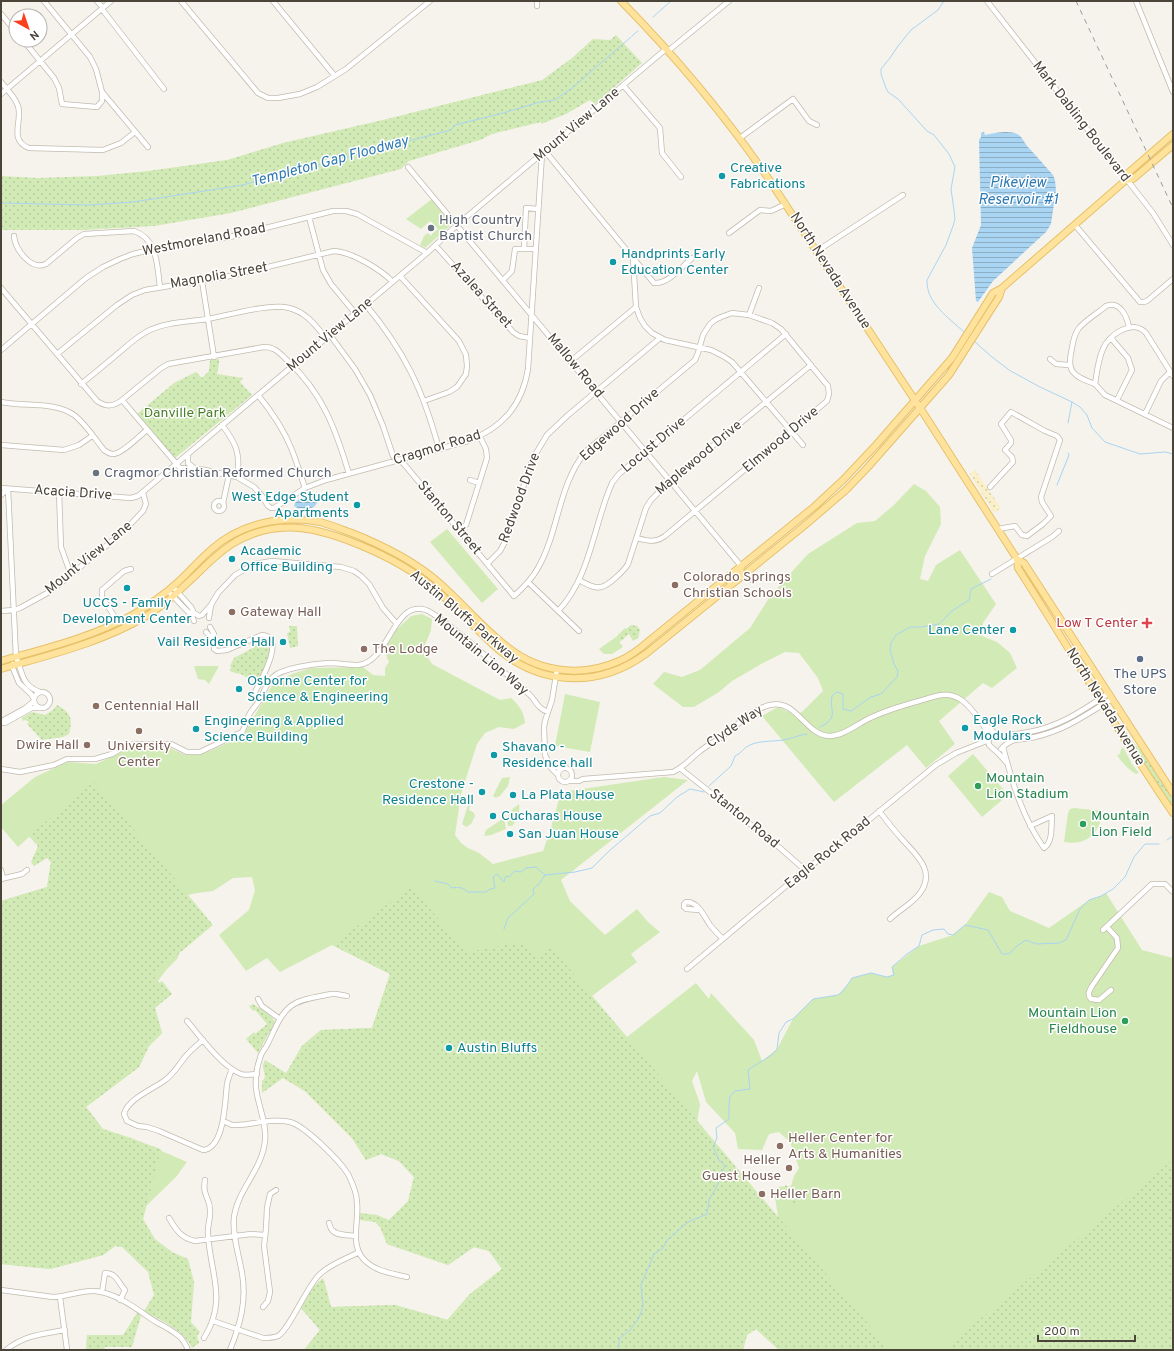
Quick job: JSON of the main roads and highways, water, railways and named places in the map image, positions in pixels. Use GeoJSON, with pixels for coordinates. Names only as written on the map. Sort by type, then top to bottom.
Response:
{"type":"FeatureCollection","features":[{"type":"Feature","properties":{"kind":"main road","name":"North Nevada Avenue"},"geometry":{"type":"LineString","coordinates":[[621,1],[667,50],[708,98],[740,138],[786,204],[998,529],[1017,559],[1018,568],[1101,702],[1173,813]]}},
{"type":"Feature","properties":{"kind":"main road"},"geometry":{"type":"LineString","coordinates":[[963,348],[977,325],[999,297],[1002,288],[1126,180],[1128,173],[1173,134]]}},
{"type":"Feature","properties":{"kind":"main road"},"geometry":{"type":"LineString","coordinates":[[1126,180],[1133,179],[1173,145]]}},
{"type":"Feature","properties":{"kind":"main road","name":"Austin Bluffs Parkway"},"geometry":{"type":"LineString","coordinates":[[1,661],[86,636],[118,622],[143,608],[170,589],[212,549],[227,538],[244,530],[264,523],[282,520],[302,520],[320,522],[338,528],[367,539],[405,558],[441,584],[512,651],[530,661],[557,669],[577,671],[607,666],[625,658],[643,646],[829,493],[861,462],[963,348]]}},
{"type":"Feature","properties":{"kind":"main road","name":"Austin Bluffs Parkway"},"geometry":{"type":"LineString","coordinates":[[1,669],[90,642],[142,618],[175,595],[219,553],[232,544],[265,530],[301,528],[318,530],[335,535],[366,547],[401,565],[436,590],[507,657],[527,668],[556,677],[594,677],[609,673],[640,658],[746,574],[846,490],[952,371],[963,348]]}},
{"type":"Feature","properties":{"kind":"main road"},"geometry":{"type":"LineString","coordinates":[[709,603],[740,573],[741,566],[750,565],[774,551]]}},
{"type":"Feature","properties":{"kind":"main road","name":"North Nevada Avenue"},"geometry":{"type":"LineString","coordinates":[[1017,559],[1024,563],[1173,793]]}},
{"type":"Feature","properties":{"kind":"water","name":"Pikeview Reservoir #1"},"geometry":{"type":"Polygon","coordinates":[[[984,132],[985,135],[1008,132],[1020,136],[1053,175],[1056,190],[1051,224],[1046,232],[993,281],[978,302],[976,301],[972,248],[981,225],[979,140],[981,133],[984,132]]]}},
{"type":"Feature","properties":{"kind":"water"},"geometry":{"type":"Polygon","coordinates":[[[310,495],[316,497],[317,503],[314,507],[304,509],[294,506],[299,499],[310,495]]]}},
{"type":"Feature","properties":{"kind":"waterway","name":"Templeton Gap Floodway"},"geometry":{"type":"LineString","coordinates":[[653,17],[671,1]]}},
{"type":"Feature","properties":{"kind":"waterway"},"geometry":{"type":"LineString","coordinates":[[944,1],[938,10],[911,30],[881,69],[881,74],[888,92],[898,99],[927,131],[934,135],[949,154],[955,167],[951,189],[955,219],[946,245],[927,280],[930,296],[934,303],[964,332]]}},
{"type":"Feature","properties":{"kind":"waterway","name":"Templeton Gap Floodway"},"geometry":{"type":"LineString","coordinates":[[632,36],[638,31]]}},
{"type":"Feature","properties":{"kind":"waterway","name":"Templeton Gap Floodway"},"geometry":{"type":"LineString","coordinates":[[1,203],[89,205],[133,202],[243,185],[451,130],[455,125],[540,102],[555,100],[572,88],[631,37]]}},
{"type":"Feature","properties":{"kind":"waterway"},"geometry":{"type":"LineString","coordinates":[[974,341],[1009,370],[1080,407],[1087,415],[1092,428],[1105,442],[1140,454],[1165,452],[1173,454]]}},
{"type":"Feature","properties":{"kind":"waterway"},"geometry":{"type":"LineString","coordinates":[[1068,423],[1072,402]]}},
{"type":"Feature","properties":{"kind":"waterway"},"geometry":{"type":"LineString","coordinates":[[1057,485],[1069,455],[1068,453]]}},
{"type":"Feature","properties":{"kind":"waterway"},"geometry":{"type":"LineString","coordinates":[[820,727],[832,717],[832,696],[837,692],[843,694],[843,709],[851,711],[871,697],[881,694],[897,677],[898,671],[894,664],[890,650],[891,643],[896,635],[910,627],[939,624],[952,611],[969,600],[971,589],[991,579]]}},
{"type":"Feature","properties":{"kind":"waterway"},"geometry":{"type":"LineString","coordinates":[[709,786],[731,766],[735,756],[748,746],[754,743],[784,740],[807,734]]}},
{"type":"Feature","properties":{"kind":"waterway"},"geometry":{"type":"LineString","coordinates":[[435,881],[448,884],[452,888],[462,888],[468,892],[486,892],[495,888],[493,877],[497,874],[504,882],[506,876],[509,877],[515,871],[521,872],[526,868],[536,867],[545,875],[575,872],[592,868],[608,852],[650,816],[660,813],[677,797],[690,789],[704,792]]}},
{"type":"Feature","properties":{"kind":"waterway"},"geometry":{"type":"LineString","coordinates":[[1167,840],[1173,836]]}},
{"type":"Feature","properties":{"kind":"waterway"},"geometry":{"type":"LineString","coordinates":[[619,1350],[619,1339],[630,1330],[639,1318],[643,1306],[641,1285],[654,1254],[663,1248],[668,1239],[688,1222],[707,1214],[709,1200],[718,1184],[725,1166],[719,1160],[713,1147],[717,1138],[716,1128],[729,1119],[730,1096],[735,1091],[750,1089],[748,1070],[773,1054],[777,1049],[779,1033],[786,1022],[793,1019],[813,999],[838,995],[844,990],[852,978],[871,973],[887,977],[894,975],[892,967],[919,946],[922,935],[933,930],[944,929],[948,934],[953,935],[965,925],[988,930],[1002,954],[1009,954],[1026,940],[1036,944],[1059,943],[1066,940],[1080,909],[1089,900],[1101,896],[1113,889],[1125,877],[1134,857],[1145,844],[1159,844]]}},
{"type":"Feature","properties":{"kind":"waterway"},"geometry":{"type":"LineString","coordinates":[[504,929],[508,918],[534,894],[533,889],[539,884],[545,875]]}},
{"type":"Feature","properties":{"kind":"railway"},"geometry":{"type":"LineString","coordinates":[[1076,1],[1173,208]]}},
{"type":"Feature","properties":{"kind":"place","name":"Creative Fabrications"},"geometry":{"type":"Point","coordinates":[722,176]}},
{"type":"Feature","properties":{"kind":"place","name":"High Country Baptist Church"},"geometry":{"type":"Point","coordinates":[431,228]}},
{"type":"Feature","properties":{"kind":"place","name":"Handprints Early Education Center"},"geometry":{"type":"Point","coordinates":[613,262]}},
{"type":"Feature","properties":{"kind":"place","name":"Cragmor Christian Reformed Church"},"geometry":{"type":"Point","coordinates":[96,473]}},
{"type":"Feature","properties":{"kind":"place","name":"West Edge Student Apartments"},"geometry":{"type":"Point","coordinates":[357,505]}},
{"type":"Feature","properties":{"kind":"place","name":"Academic Office Building"},"geometry":{"type":"Point","coordinates":[232,559]}},
{"type":"Feature","properties":{"kind":"place","name":"Colorado Springs Christian Schools"},"geometry":{"type":"Point","coordinates":[675,585]}},
{"type":"Feature","properties":{"kind":"place","name":"UCCS - Family Development Center"},"geometry":{"type":"Point","coordinates":[127,588]}},
{"type":"Feature","properties":{"kind":"place","name":"Gateway Hall"},"geometry":{"type":"Point","coordinates":[232,612]}},
{"type":"Feature","properties":{"kind":"place","name":"Low T Center"},"geometry":{"type":"Point","coordinates":[1147,623]}},
{"type":"Feature","properties":{"kind":"place","name":"Lane Center"},"geometry":{"type":"Point","coordinates":[1013,630]}},
{"type":"Feature","properties":{"kind":"place","name":"Vail Residence Hall"},"geometry":{"type":"Point","coordinates":[283,642]}},
{"type":"Feature","properties":{"kind":"place","name":"The Lodge"},"geometry":{"type":"Point","coordinates":[364,649]}},
{"type":"Feature","properties":{"kind":"place","name":"The UPS Store"},"geometry":{"type":"Point","coordinates":[1140,659]}},
{"type":"Feature","properties":{"kind":"place","name":"Osborne Center for Science & Engineering"},"geometry":{"type":"Point","coordinates":[239,689]}},
{"type":"Feature","properties":{"kind":"place","name":"Centennial Hall"},"geometry":{"type":"Point","coordinates":[96,706]}},
{"type":"Feature","properties":{"kind":"place","name":"Eagle Rock Modulars"},"geometry":{"type":"Point","coordinates":[965,728]}},
{"type":"Feature","properties":{"kind":"place","name":"Engineering & Applied Science Building"},"geometry":{"type":"Point","coordinates":[196,729]}},
{"type":"Feature","properties":{"kind":"place","name":"University Center"},"geometry":{"type":"Point","coordinates":[139,731]}},
{"type":"Feature","properties":{"kind":"place","name":"Dwire Hall"},"geometry":{"type":"Point","coordinates":[87,745]}},
{"type":"Feature","properties":{"kind":"place","name":"Shavano - Residence hall"},"geometry":{"type":"Point","coordinates":[494,755]}},
{"type":"Feature","properties":{"kind":"place","name":"Mountain Lion Stadium"},"geometry":{"type":"Point","coordinates":[978,786]}},
{"type":"Feature","properties":{"kind":"place","name":"Crestone - Residence Hall"},"geometry":{"type":"Point","coordinates":[482,792]}},
{"type":"Feature","properties":{"kind":"place","name":"La Plata House"},"geometry":{"type":"Point","coordinates":[513,795]}},
{"type":"Feature","properties":{"kind":"place","name":"Cucharas House"},"geometry":{"type":"Point","coordinates":[493,816]}},
{"type":"Feature","properties":{"kind":"place","name":"Mountain Lion Field"},"geometry":{"type":"Point","coordinates":[1083,824]}},
{"type":"Feature","properties":{"kind":"place","name":"San Juan House"},"geometry":{"type":"Point","coordinates":[510,834]}},
{"type":"Feature","properties":{"kind":"place","name":"Mountain Lion Fieldhouse"},"geometry":{"type":"Point","coordinates":[1125,1021]}},
{"type":"Feature","properties":{"kind":"place","name":"Austin Bluffs"},"geometry":{"type":"Point","coordinates":[449,1048]}},
{"type":"Feature","properties":{"kind":"place","name":"Heller Center for Arts & Humanities"},"geometry":{"type":"Point","coordinates":[780,1146]}},
{"type":"Feature","properties":{"kind":"place","name":"Heller Guest House"},"geometry":{"type":"Point","coordinates":[789,1168]}},
{"type":"Feature","properties":{"kind":"place","name":"Heller Barn"},"geometry":{"type":"Point","coordinates":[762,1194]}},
{"type":"Feature","properties":{"kind":"park label","name":"Danville Park"},"geometry":{"type":"Point","coordinates":[185,413]}}]}
